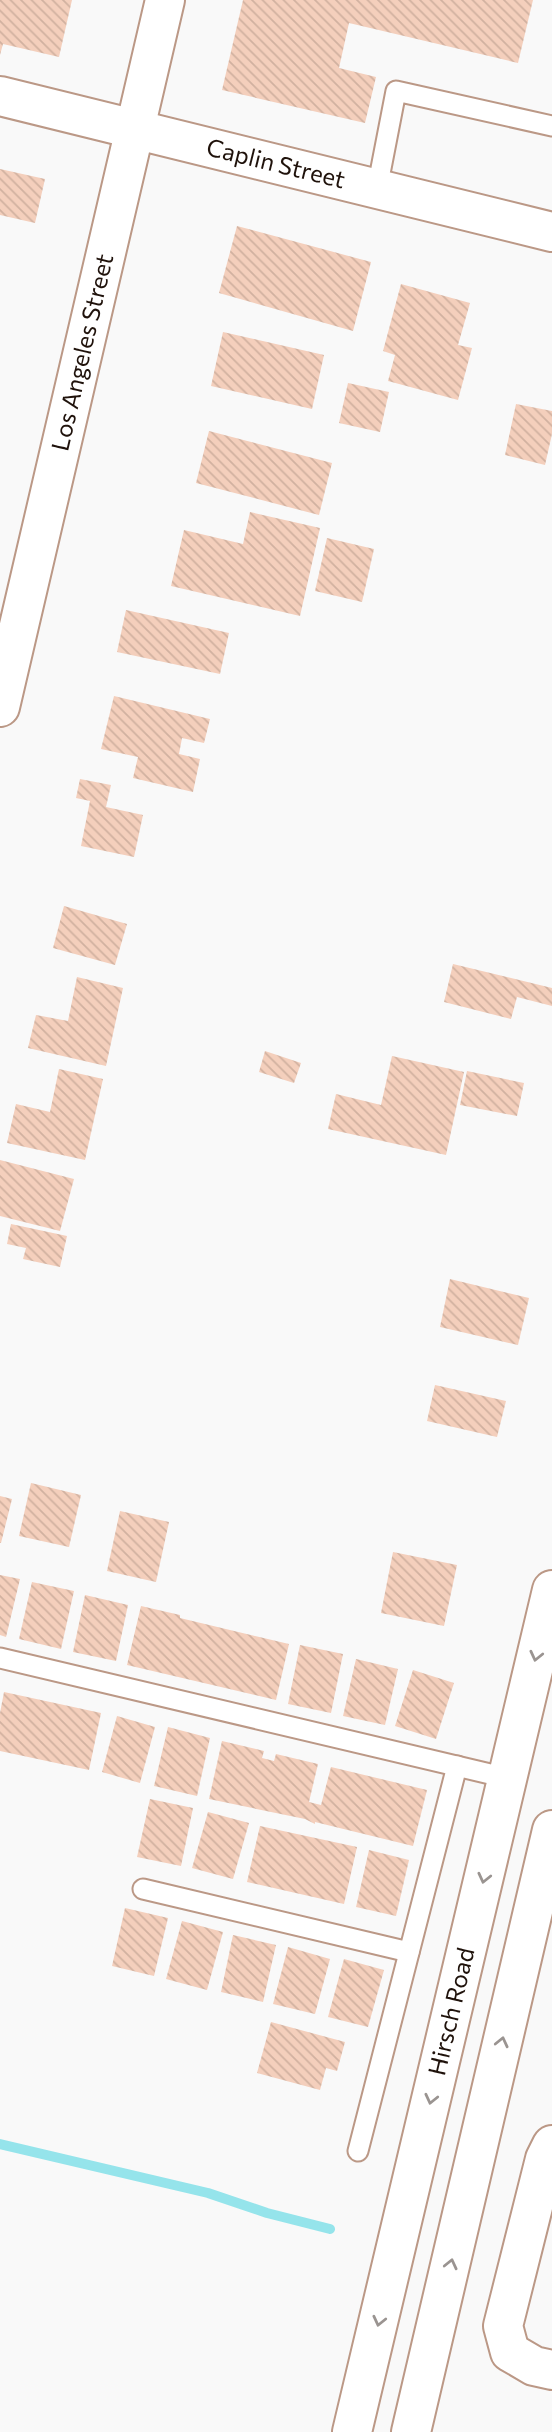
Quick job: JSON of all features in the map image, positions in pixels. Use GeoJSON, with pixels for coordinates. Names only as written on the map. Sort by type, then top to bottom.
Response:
{"type":"FeatureCollection","features":[{"type":"Feature","properties":{"kind":"street","name":"Los Angeles Street"},"geometry":{"type":"LineString","coordinates":[[0,706],[165,0]]}},
{"type":"Feature","properties":{"kind":"street","name":"Caplin Street"},"geometry":{"type":"LineString","coordinates":[[0,96],[552,232]]}},
{"type":"Feature","properties":{"kind":"street","name":"Hirsch Road"},"geometry":{"type":"LineString","coordinates":[[355,2423],[552,1590]]}},
{"type":"Feature","properties":{"kind":"street"},"geometry":{"type":"LineString","coordinates":[[412,2429],[552,1830]]}},
{"type":"Feature","properties":{"kind":"street"},"geometry":{"type":"LineString","coordinates":[[552,2145],[545,2159],[503,2326],[510,2352],[534,2366],[552,2370]]}},
{"type":"Feature","properties":{"kind":"lane"},"geometry":{"type":"LineString","coordinates":[[377,188],[396,91],[552,126]]}},
{"type":"Feature","properties":{"kind":"lane"},"geometry":{"type":"LineString","coordinates":[[0,1658],[507,1778]]}},
{"type":"Feature","properties":{"kind":"lane"},"geometry":{"type":"LineString","coordinates":[[358,2151],[457,1766]]}},
{"type":"Feature","properties":{"kind":"lane"},"geometry":{"type":"LineString","coordinates":[[143,1889],[409,1952]]}},
{"type":"Feature","properties":{"kind":"building"},"geometry":{"type":"Polygon","coordinates":[[[0,0],[72,0],[59,57],[3,44],[0,55],[0,0]]]}},
{"type":"Feature","properties":{"kind":"building"},"geometry":{"type":"Polygon","coordinates":[[[243,0],[533,0],[518,63],[349,23],[339,68],[376,77],[365,123],[222,90],[243,0]]]}},
{"type":"Feature","properties":{"kind":"building"},"geometry":{"type":"Polygon","coordinates":[[[0,169],[45,179],[35,223],[0,215],[0,169]]]}},
{"type":"Feature","properties":{"kind":"building"},"geometry":{"type":"Polygon","coordinates":[[[237,226],[371,262],[353,331],[219,293],[237,226]]]}},
{"type":"Feature","properties":{"kind":"building"},"geometry":{"type":"Polygon","coordinates":[[[401,284],[470,303],[458,345],[472,348],[458,400],[388,381],[395,355],[383,351],[401,284]]]}},
{"type":"Feature","properties":{"kind":"building"},"geometry":{"type":"Polygon","coordinates":[[[223,332],[324,355],[312,409],[211,386],[223,332]]]}},
{"type":"Feature","properties":{"kind":"building"},"geometry":{"type":"Polygon","coordinates":[[[348,383],[389,392],[380,432],[339,423],[348,383]]]}},
{"type":"Feature","properties":{"kind":"building"},"geometry":{"type":"Polygon","coordinates":[[[516,404],[552,411],[552,434],[545,465],[505,455],[516,404]]]}},
{"type":"Feature","properties":{"kind":"building"},"geometry":{"type":"Polygon","coordinates":[[[209,431],[332,463],[319,515],[196,483],[209,431]]]}},
{"type":"Feature","properties":{"kind":"building"},"geometry":{"type":"Polygon","coordinates":[[[250,512],[320,528],[300,616],[171,586],[184,530],[243,544],[250,512]]]}},
{"type":"Feature","properties":{"kind":"building"},"geometry":{"type":"Polygon","coordinates":[[[327,538],[374,549],[362,602],[315,591],[327,538]]]}},
{"type":"Feature","properties":{"kind":"building"},"geometry":{"type":"Polygon","coordinates":[[[126,610],[229,633],[220,674],[117,652],[126,610]]]}},
{"type":"Feature","properties":{"kind":"building"},"geometry":{"type":"Polygon","coordinates":[[[114,696],[210,719],[204,743],[182,738],[179,754],[200,759],[193,792],[133,778],[138,757],[101,749],[114,696]]]}},
{"type":"Feature","properties":{"kind":"building"},"geometry":{"type":"Polygon","coordinates":[[[80,779],[111,785],[106,807],[143,815],[134,857],[81,846],[90,801],[76,798],[80,779]]]}},
{"type":"Feature","properties":{"kind":"building"},"geometry":{"type":"Polygon","coordinates":[[[64,906],[127,924],[115,965],[53,948],[64,906]]]}},
{"type":"Feature","properties":{"kind":"building"},"geometry":{"type":"Polygon","coordinates":[[[453,964],[552,988],[552,1006],[517,997],[511,1019],[444,1002],[453,964]]]}},
{"type":"Feature","properties":{"kind":"building"},"geometry":{"type":"Polygon","coordinates":[[[77,977],[123,988],[106,1066],[28,1048],[36,1015],[68,1021],[77,977]]]}},
{"type":"Feature","properties":{"kind":"building"},"geometry":{"type":"Polygon","coordinates":[[[265,1051],[301,1063],[294,1083],[259,1072],[265,1051]]]}},
{"type":"Feature","properties":{"kind":"building"},"geometry":{"type":"Polygon","coordinates":[[[392,1056],[464,1072],[446,1155],[328,1129],[336,1094],[381,1105],[392,1056]]]}},
{"type":"Feature","properties":{"kind":"building"},"geometry":{"type":"Polygon","coordinates":[[[59,1069],[103,1079],[85,1160],[7,1143],[16,1104],[50,1112],[59,1069]]]}},
{"type":"Feature","properties":{"kind":"building"},"geometry":{"type":"Polygon","coordinates":[[[467,1071],[524,1083],[517,1116],[460,1105],[467,1071]]]}},
{"type":"Feature","properties":{"kind":"building"},"geometry":{"type":"Polygon","coordinates":[[[0,1160],[74,1179],[60,1231],[0,1216],[0,1160]]]}},
{"type":"Feature","properties":{"kind":"building"},"geometry":{"type":"Polygon","coordinates":[[[11,1224],[67,1236],[60,1267],[23,1259],[26,1248],[7,1244],[11,1224]]]}},
{"type":"Feature","properties":{"kind":"building"},"geometry":{"type":"Polygon","coordinates":[[[450,1279],[529,1298],[518,1345],[440,1327],[450,1279]]]}},
{"type":"Feature","properties":{"kind":"building"},"geometry":{"type":"Polygon","coordinates":[[[435,1385],[506,1401],[497,1437],[427,1421],[435,1385]]]}},
{"type":"Feature","properties":{"kind":"building"},"geometry":{"type":"Polygon","coordinates":[[[31,1483],[81,1495],[69,1547],[19,1536],[31,1483]]]}},
{"type":"Feature","properties":{"kind":"building"},"geometry":{"type":"Polygon","coordinates":[[[0,1496],[12,1499],[1,1543],[0,1543],[0,1496]]]}},
{"type":"Feature","properties":{"kind":"building"},"geometry":{"type":"Polygon","coordinates":[[[120,1511],[169,1522],[156,1582],[107,1571],[120,1511]]]}},
{"type":"Feature","properties":{"kind":"building"},"geometry":{"type":"Polygon","coordinates":[[[393,1552],[457,1565],[444,1626],[381,1613],[393,1552]]]}},
{"type":"Feature","properties":{"kind":"building"},"geometry":{"type":"Polygon","coordinates":[[[0,1575],[20,1579],[6,1637],[0,1635],[0,1575]]]}},
{"type":"Feature","properties":{"kind":"building"},"geometry":{"type":"Polygon","coordinates":[[[32,1582],[74,1591],[61,1649],[19,1639],[32,1582]]]}},
{"type":"Feature","properties":{"kind":"building"},"geometry":{"type":"Polygon","coordinates":[[[85,1595],[128,1605],[116,1661],[73,1652],[85,1595]]]}},
{"type":"Feature","properties":{"kind":"building"},"geometry":{"type":"Polygon","coordinates":[[[141,1606],[289,1644],[276,1700],[127,1665],[141,1606]]]}},
{"type":"Feature","properties":{"kind":"building"},"geometry":{"type":"Polygon","coordinates":[[[300,1645],[343,1654],[331,1713],[288,1704],[300,1645]]]}},
{"type":"Feature","properties":{"kind":"building"},"geometry":{"type":"Polygon","coordinates":[[[356,1659],[398,1669],[385,1725],[343,1716],[356,1659]]]}},
{"type":"Feature","properties":{"kind":"building"},"geometry":{"type":"Polygon","coordinates":[[[413,1670],[454,1683],[436,1739],[395,1726],[413,1670]]]}},
{"type":"Feature","properties":{"kind":"building"},"geometry":{"type":"Polygon","coordinates":[[[4,1692],[101,1713],[89,1770],[0,1751],[0,1713],[4,1692]]]}},
{"type":"Feature","properties":{"kind":"building"},"geometry":{"type":"Polygon","coordinates":[[[117,1716],[155,1727],[140,1783],[102,1772],[117,1716]]]}},
{"type":"Feature","properties":{"kind":"building"},"geometry":{"type":"Polygon","coordinates":[[[168,1727],[210,1738],[197,1796],[154,1786],[168,1727]]]}},
{"type":"Feature","properties":{"kind":"building"},"geometry":{"type":"Polygon","coordinates":[[[222,1741],[264,1751],[262,1758],[274,1761],[276,1754],[318,1764],[309,1802],[321,1805],[331,1767],[427,1790],[413,1846],[209,1799],[222,1741]]]}},
{"type":"Feature","properties":{"kind":"building"},"geometry":{"type":"Polygon","coordinates":[[[150,1799],[193,1808],[181,1866],[137,1857],[150,1799]]]}},
{"type":"Feature","properties":{"kind":"building"},"geometry":{"type":"Polygon","coordinates":[[[208,1812],[249,1823],[233,1879],[192,1868],[208,1812]]]}},
{"type":"Feature","properties":{"kind":"building"},"geometry":{"type":"Polygon","coordinates":[[[260,1826],[357,1847],[344,1904],[247,1882],[260,1826]]]}},
{"type":"Feature","properties":{"kind":"building"},"geometry":{"type":"Polygon","coordinates":[[[369,1850],[409,1860],[396,1916],[356,1907],[369,1850]]]}},
{"type":"Feature","properties":{"kind":"building"},"geometry":{"type":"Polygon","coordinates":[[[125,1908],[168,1918],[154,1976],[112,1966],[125,1908]]]}},
{"type":"Feature","properties":{"kind":"building"},"geometry":{"type":"Polygon","coordinates":[[[182,1921],[223,1932],[207,1990],[166,1979],[182,1921]]]}},
{"type":"Feature","properties":{"kind":"building"},"geometry":{"type":"Polygon","coordinates":[[[233,1935],[276,1945],[263,2002],[221,1992],[233,1935]]]}},
{"type":"Feature","properties":{"kind":"building"},"geometry":{"type":"Polygon","coordinates":[[[288,1947],[330,1959],[315,2014],[273,2004],[288,1947]]]}},
{"type":"Feature","properties":{"kind":"building"},"geometry":{"type":"Polygon","coordinates":[[[344,1959],[384,1970],[368,2027],[328,2017],[344,1959]]]}},
{"type":"Feature","properties":{"kind":"building"},"geometry":{"type":"Polygon","coordinates":[[[271,2022],[345,2042],[337,2071],[326,2068],[320,2090],[257,2073],[271,2022]]]}},
{"type":"Feature","properties":{"kind":"waterway"},"geometry":{"type":"LineString","coordinates":[[0,2144],[208,2193],[267,2213],[330,2229]]}}]}
